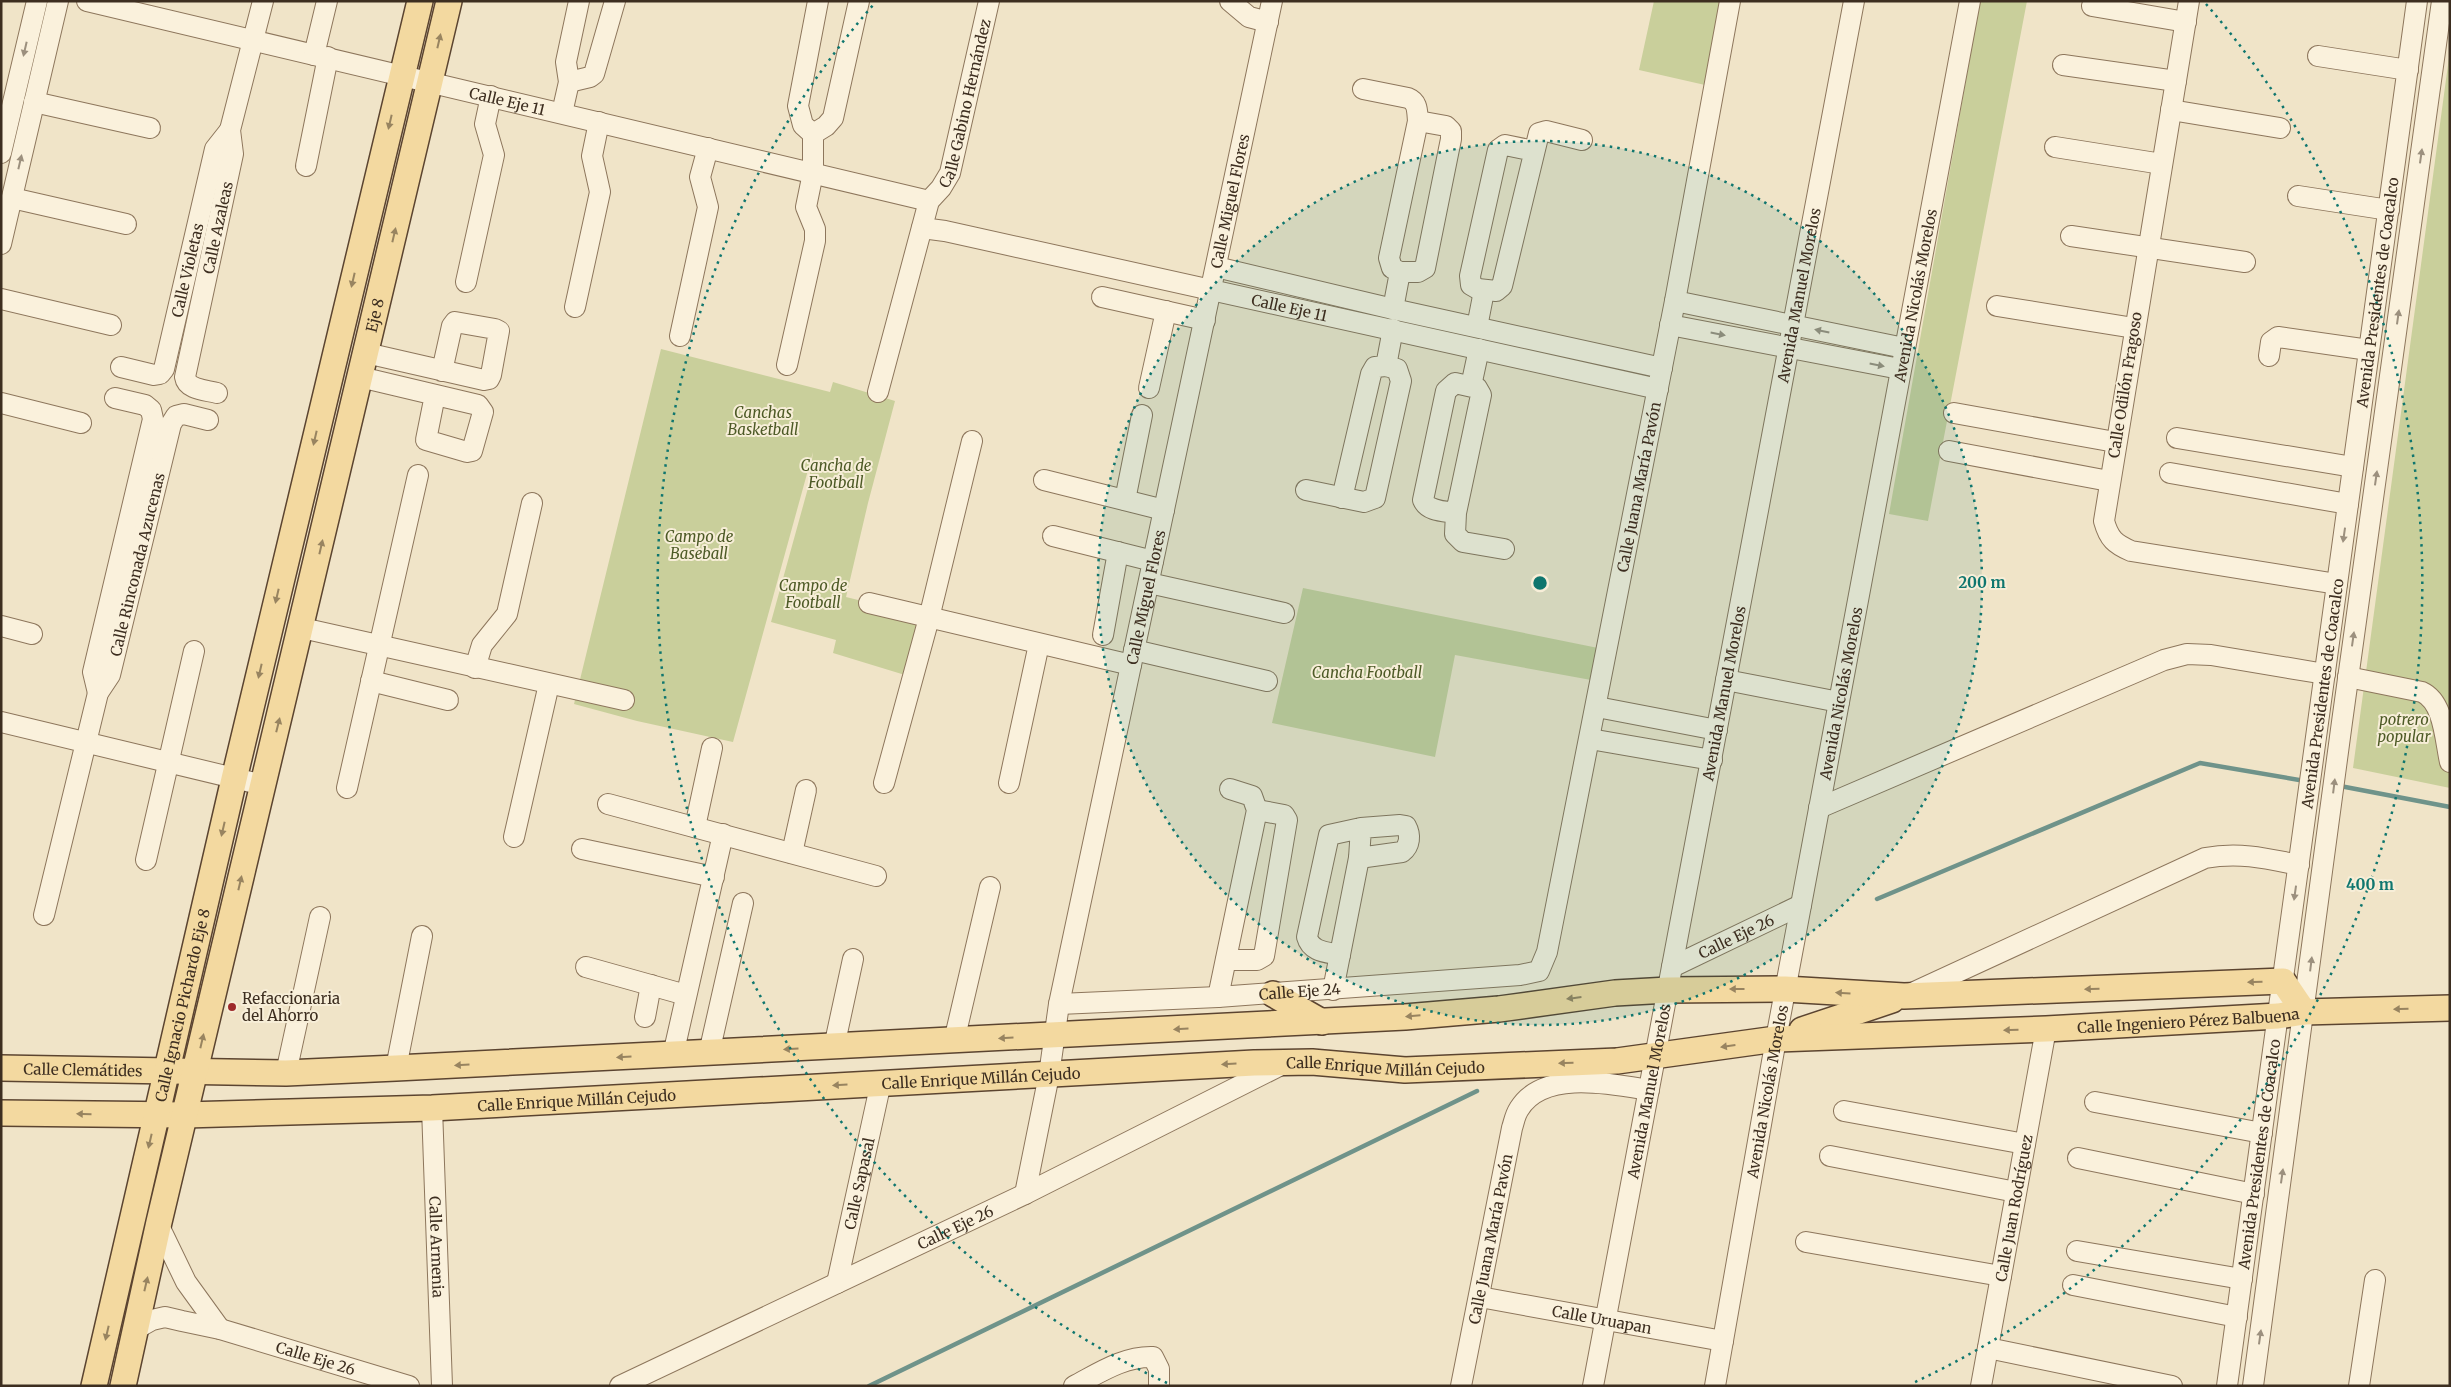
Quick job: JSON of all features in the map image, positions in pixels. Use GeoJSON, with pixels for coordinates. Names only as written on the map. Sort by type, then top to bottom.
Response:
{"type":"FeatureCollection","features":[{"type":"Feature","properties":{"kind":"main road","name":"Eje 8"},"geometry":{"type":"LineString","coordinates":[[271,623],[420,1]]}},
{"type":"Feature","properties":{"kind":"main road","name":"Eje 8"},"geometry":{"type":"LineString","coordinates":[[302,628],[449,1]]}},
{"type":"Feature","properties":{"kind":"main road","name":"Calle Ignacio Pichardo Eje 8"},"geometry":{"type":"LineString","coordinates":[[95,1381],[271,623]]}},
{"type":"Feature","properties":{"kind":"main road","name":"Calle Ignacio Pichardo Eje 8"},"geometry":{"type":"LineString","coordinates":[[123,1384],[263,785],[302,628]]}},
{"type":"Feature","properties":{"kind":"main road"},"geometry":{"type":"LineString","coordinates":[[195,1073],[286,1074],[1322,1022],[1498,1009],[1615,993],[1670,978],[1785,989]]}},
{"type":"Feature","properties":{"kind":"main road","name":"Calle Ingeniero Pérez Balbuena"},"geometry":{"type":"LineString","coordinates":[[1776,1039],[2046,1029],[2278,1016],[2304,1012],[2283,981],[1904,996],[1785,989]]}},
{"type":"Feature","properties":{"kind":"main road"},"geometry":{"type":"LineString","coordinates":[[1273,994],[1322,1022]]}},
{"type":"Feature","properties":{"kind":"main road"},"geometry":{"type":"LineString","coordinates":[[1776,1039],[1904,996]]}},
{"type":"Feature","properties":{"kind":"main road"},"geometry":{"type":"LineString","coordinates":[[2304,1012],[2450,1008]]}},
{"type":"Feature","properties":{"kind":"main road","name":"Calle Enrique Millán Cejudo"},"geometry":{"type":"LineString","coordinates":[[185,1115],[432,1108],[881,1082],[1287,1062],[1312,1062],[1405,1070],[1608,1061],[1655,1057],[1776,1039]]}},
{"type":"Feature","properties":{"kind":"main road","name":"Calle Clemátides"},"geometry":{"type":"LineString","coordinates":[[1,1068],[195,1073]]}},
{"type":"Feature","properties":{"kind":"main road"},"geometry":{"type":"LineString","coordinates":[[1,1113],[185,1115]]}},
{"type":"Feature","properties":{"kind":"street"},"geometry":{"type":"LineString","coordinates":[[1,153],[36,1]]}},
{"type":"Feature","properties":{"kind":"street"},"geometry":{"type":"LineString","coordinates":[[1,244],[58,1]]}},
{"type":"Feature","properties":{"kind":"street","name":"Calle Eje 11"},"geometry":{"type":"LineString","coordinates":[[87,1],[929,201]]}},
{"type":"Feature","properties":{"kind":"street","name":"Calle Azaleas"},"geometry":{"type":"LineString","coordinates":[[217,393],[190,386],[186,383],[185,377],[233,154],[230,130],[263,1]]}},
{"type":"Feature","properties":{"kind":"street"},"geometry":{"type":"LineString","coordinates":[[306,166],[327,1]]}},
{"type":"Feature","properties":{"kind":"street"},"geometry":{"type":"LineString","coordinates":[[562,113],[569,82],[566,62],[579,1]]}},
{"type":"Feature","properties":{"kind":"street"},"geometry":{"type":"LineString","coordinates":[[569,82],[594,74],[615,1]]}},
{"type":"Feature","properties":{"kind":"street"},"geometry":{"type":"LineString","coordinates":[[787,365],[815,241],[815,229],[806,207],[813,173],[813,134],[803,125],[798,106],[818,1]]}},
{"type":"Feature","properties":{"kind":"street"},"geometry":{"type":"LineString","coordinates":[[813,134],[826,126],[833,118],[858,1]]}},
{"type":"Feature","properties":{"kind":"street","name":"Calle Gabino Hernández"},"geometry":{"type":"LineString","coordinates":[[929,201],[941,188],[950,173],[988,1]]}},
{"type":"Feature","properties":{"kind":"street"},"geometry":{"type":"LineString","coordinates":[[1230,1],[1249,17],[1268,22]]}},
{"type":"Feature","properties":{"kind":"street","name":"Calle Miguel Flores"},"geometry":{"type":"LineString","coordinates":[[1025,1194],[1049,1075],[1059,1004],[1272,1]]}},
{"type":"Feature","properties":{"kind":"street","name":"Calle Juana María Pavón"},"geometry":{"type":"LineString","coordinates":[[1539,971],[1547,952],[1590,739],[1675,301],[1730,1]]}},
{"type":"Feature","properties":{"kind":"street","name":"Avenida Manuel Morelos"},"geometry":{"type":"LineString","coordinates":[[1593,1386],[1854,1]]}},
{"type":"Feature","properties":{"kind":"street","name":"Avenida Nicolás Morelos"},"geometry":{"type":"LineString","coordinates":[[1715,1386],[1785,989],[1970,1]]}},
{"type":"Feature","properties":{"kind":"street","name":"Calle Odilón Fragoso"},"geometry":{"type":"LineString","coordinates":[[2189,1],[2115,442],[2104,522],[2108,535],[2116,545],[2131,551],[2337,584]]}},
{"type":"Feature","properties":{"kind":"street","name":"Avenida Presidentes de Coacalco"},"geometry":{"type":"LineString","coordinates":[[2227,1386],[2418,1]]}},
{"type":"Feature","properties":{"kind":"street","name":"Avenida Presidentes de Coacalco"},"geometry":{"type":"LineString","coordinates":[[2253,1386],[2348,677],[2442,1]]}},
{"type":"Feature","properties":{"kind":"street"},"geometry":{"type":"LineString","coordinates":[[2092,6],[2186,22]]}},
{"type":"Feature","properties":{"kind":"street"},"geometry":{"type":"LineString","coordinates":[[2318,56],[2408,70]]}},
{"type":"Feature","properties":{"kind":"street"},"geometry":{"type":"LineString","coordinates":[[2062,65],[2176,81]]}},
{"type":"Feature","properties":{"kind":"street"},"geometry":{"type":"LineString","coordinates":[[1363,89],[1411,99],[1416,104],[1418,121],[1390,258],[1392,268],[1400,272],[1418,272],[1425,268],[1451,139],[1451,131],[1446,126],[1418,121]]}},
{"type":"Feature","properties":{"kind":"street"},"geometry":{"type":"LineString","coordinates":[[466,282],[494,155],[484,124],[492,96]]}},
{"type":"Feature","properties":{"kind":"street"},"geometry":{"type":"LineString","coordinates":[[34,102],[150,128]]}},
{"type":"Feature","properties":{"kind":"street"},"geometry":{"type":"LineString","coordinates":[[2171,110],[2280,128]]}},
{"type":"Feature","properties":{"kind":"street"},"geometry":{"type":"LineString","coordinates":[[2401,119],[2425,122]]}},
{"type":"Feature","properties":{"kind":"street"},"geometry":{"type":"LineString","coordinates":[[575,307],[600,192],[592,156],[599,122]]}},
{"type":"Feature","properties":{"kind":"street","name":"Calle Violetas"},"geometry":{"type":"LineString","coordinates":[[121,367],[154,375],[160,374],[164,369],[215,149],[230,130]]}},
{"type":"Feature","properties":{"kind":"street"},"geometry":{"type":"LineString","coordinates":[[1534,151],[1505,145],[1498,150],[1470,276],[1474,288],[1484,291],[1496,291],[1502,286],[1539,134],[1542,131],[1582,140]]}},
{"type":"Feature","properties":{"kind":"street"},"geometry":{"type":"LineString","coordinates":[[2055,147],[2162,164]]}},
{"type":"Feature","properties":{"kind":"street"},"geometry":{"type":"LineString","coordinates":[[680,336],[708,207],[700,177],[708,148]]}},
{"type":"Feature","properties":{"kind":"street"},"geometry":{"type":"LineString","coordinates":[[2298,196],[2389,210]]}},
{"type":"Feature","properties":{"kind":"street"},"geometry":{"type":"LineString","coordinates":[[12,198],[126,224]]}},
{"type":"Feature","properties":{"kind":"street"},"geometry":{"type":"LineString","coordinates":[[878,392],[929,201]]}},
{"type":"Feature","properties":{"kind":"street","name":"Calle Eje 11"},"geometry":{"type":"LineString","coordinates":[[922,228],[945,231],[1212,290],[1393,319],[1479,349],[1658,389]]}},
{"type":"Feature","properties":{"kind":"street"},"geometry":{"type":"LineString","coordinates":[[2071,236],[2245,262]]}},
{"type":"Feature","properties":{"kind":"street"},"geometry":{"type":"LineString","coordinates":[[1216,267],[1393,319],[1478,327],[1662,368]]}},
{"type":"Feature","properties":{"kind":"street"},"geometry":{"type":"LineString","coordinates":[[1386,366],[1400,272]]}},
{"type":"Feature","properties":{"kind":"street"},"geometry":{"type":"LineString","coordinates":[[1478,327],[1484,291]]}},
{"type":"Feature","properties":{"kind":"street"},"geometry":{"type":"LineString","coordinates":[[1102,297],[1205,320]]}},
{"type":"Feature","properties":{"kind":"street"},"geometry":{"type":"LineString","coordinates":[[1,299],[111,325]]}},
{"type":"Feature","properties":{"kind":"street"},"geometry":{"type":"LineString","coordinates":[[1675,301],[1904,348]]}},
{"type":"Feature","properties":{"kind":"street"},"geometry":{"type":"LineString","coordinates":[[1997,306],[2134,328]]}},
{"type":"Feature","properties":{"kind":"street"},"geometry":{"type":"LineString","coordinates":[[1149,388],[1166,311]]}},
{"type":"Feature","properties":{"kind":"street"},"geometry":{"type":"LineString","coordinates":[[366,353],[442,371],[484,380],[489,379],[499,332],[460,321],[455,322],[452,326],[442,371]]}},
{"type":"Feature","properties":{"kind":"street"},"geometry":{"type":"LineString","coordinates":[[1670,325],[1900,369]]}},
{"type":"Feature","properties":{"kind":"street"},"geometry":{"type":"LineString","coordinates":[[2269,356],[2271,342],[2278,337],[2369,350]]}},
{"type":"Feature","properties":{"kind":"street"},"geometry":{"type":"LineString","coordinates":[[1472,386],[1479,349]]}},
{"type":"Feature","properties":{"kind":"street"},"geometry":{"type":"LineString","coordinates":[[1306,490],[1342,498],[1368,502],[1377,494],[1401,381],[1397,369],[1386,366],[1375,367],[1371,374],[1342,498]]}},
{"type":"Feature","properties":{"kind":"street"},"geometry":{"type":"LineString","coordinates":[[360,377],[435,395],[481,408],[483,412],[472,451],[426,440],[425,436],[435,395]]}},
{"type":"Feature","properties":{"kind":"street"},"geometry":{"type":"LineString","coordinates":[[1456,513],[1428,507],[1423,500],[1446,391],[1454,383],[1472,386],[1480,391],[1481,399],[1454,529],[1458,538],[1463,542],[1504,549]]}},
{"type":"Feature","properties":{"kind":"street"},"geometry":{"type":"LineString","coordinates":[[98,693],[93,672],[153,419],[151,410],[145,405],[115,398]]}},
{"type":"Feature","properties":{"kind":"street"},"geometry":{"type":"LineString","coordinates":[[1,404],[82,423]]}},
{"type":"Feature","properties":{"kind":"street"},"geometry":{"type":"LineString","coordinates":[[1954,413],[2115,442]]}},
{"type":"Feature","properties":{"kind":"street","name":"Calle Rinconada Azucenas"},"geometry":{"type":"LineString","coordinates":[[44,915],[98,693],[110,675],[171,424],[176,416],[184,414],[208,420]]}},
{"type":"Feature","properties":{"kind":"street"},"geometry":{"type":"LineString","coordinates":[[1125,500],[1142,415]]}},
{"type":"Feature","properties":{"kind":"street"},"geometry":{"type":"LineString","coordinates":[[2177,438],[2353,467]]}},
{"type":"Feature","properties":{"kind":"street"},"geometry":{"type":"LineString","coordinates":[[884,782],[929,618],[972,440]]}},
{"type":"Feature","properties":{"kind":"street"},"geometry":{"type":"LineString","coordinates":[[1949,451],[2109,481]]}},
{"type":"Feature","properties":{"kind":"street"},"geometry":{"type":"LineString","coordinates":[[2170,473],[2348,504]]}},
{"type":"Feature","properties":{"kind":"street"},"geometry":{"type":"LineString","coordinates":[[347,788],[418,475]]}},
{"type":"Feature","properties":{"kind":"street"},"geometry":{"type":"LineString","coordinates":[[1044,480],[1164,510]]}},
{"type":"Feature","properties":{"kind":"street"},"geometry":{"type":"LineString","coordinates":[[475,668],[482,645],[507,614],[532,503]]}},
{"type":"Feature","properties":{"kind":"street"},"geometry":{"type":"LineString","coordinates":[[1053,536],[1153,561]]}},
{"type":"Feature","properties":{"kind":"street"},"geometry":{"type":"LineString","coordinates":[[1103,635],[1118,552]]}},
{"type":"Feature","properties":{"kind":"street"},"geometry":{"type":"LineString","coordinates":[[2340,560],[2364,563]]}},
{"type":"Feature","properties":{"kind":"street"},"geometry":{"type":"LineString","coordinates":[[1149,583],[1284,613]]}},
{"type":"Feature","properties":{"kind":"street"},"geometry":{"type":"LineString","coordinates":[[869,603],[1040,644],[1132,657],[1267,681]]}},
{"type":"Feature","properties":{"kind":"street"},"geometry":{"type":"LineString","coordinates":[[1,626],[32,634]]}},
{"type":"Feature","properties":{"kind":"street"},"geometry":{"type":"LineString","coordinates":[[302,628],[624,700]]}},
{"type":"Feature","properties":{"kind":"street"},"geometry":{"type":"LineString","coordinates":[[1009,782],[1040,644]]}},
{"type":"Feature","properties":{"kind":"street"},"geometry":{"type":"LineString","coordinates":[[146,860],[194,650]]}},
{"type":"Feature","properties":{"kind":"street"},"geometry":{"type":"LineString","coordinates":[[1819,808],[2164,660],[2187,654],[2210,655],[2325,674]]}},
{"type":"Feature","properties":{"kind":"street"},"geometry":{"type":"LineString","coordinates":[[2348,677],[2422,692],[2430,696],[2437,705],[2450,762]]}},
{"type":"Feature","properties":{"kind":"street"},"geometry":{"type":"LineString","coordinates":[[1726,680],[1839,702]]}},
{"type":"Feature","properties":{"kind":"street"},"geometry":{"type":"LineString","coordinates":[[370,681],[448,700]]}},
{"type":"Feature","properties":{"kind":"street"},"geometry":{"type":"LineString","coordinates":[[514,837],[549,684]]}},
{"type":"Feature","properties":{"kind":"street"},"geometry":{"type":"LineString","coordinates":[[1596,707],[1717,730]]}},
{"type":"Feature","properties":{"kind":"street"},"geometry":{"type":"LineString","coordinates":[[1,722],[263,785]]}},
{"type":"Feature","properties":{"kind":"street"},"geometry":{"type":"LineString","coordinates":[[1590,739],[1712,760]]}},
{"type":"Feature","properties":{"kind":"street"},"geometry":{"type":"LineString","coordinates":[[695,827],[712,748]]}},
{"type":"Feature","properties":{"kind":"street"},"geometry":{"type":"LineString","coordinates":[[1218,998],[1257,810],[1249,794],[1230,789]]}},
{"type":"Feature","properties":{"kind":"street"},"geometry":{"type":"LineString","coordinates":[[792,853],[806,790]]}},
{"type":"Feature","properties":{"kind":"street"},"geometry":{"type":"LineString","coordinates":[[608,804],[876,876]]}},
{"type":"Feature","properties":{"kind":"street"},"geometry":{"type":"LineString","coordinates":[[1226,960],[1257,960],[1264,956],[1287,820],[1284,815],[1257,810]]}},
{"type":"Feature","properties":{"kind":"street"},"geometry":{"type":"LineString","coordinates":[[1340,955],[1315,949],[1309,944],[1308,937],[1329,835],[1361,828],[1406,826],[1409,842],[1408,848],[1402,852],[1359,858]]}},
{"type":"Feature","properties":{"kind":"street"},"geometry":{"type":"LineString","coordinates":[[1333,990],[1359,858],[1361,828]]}},
{"type":"Feature","properties":{"kind":"street"},"geometry":{"type":"LineString","coordinates":[[673,1055],[723,834]]}},
{"type":"Feature","properties":{"kind":"street"},"geometry":{"type":"LineString","coordinates":[[582,849],[714,877]]}},
{"type":"Feature","properties":{"kind":"street"},"geometry":{"type":"LineString","coordinates":[[1904,996],[2205,858],[2228,854],[2256,856],[2299,865]]}},
{"type":"Feature","properties":{"kind":"street"},"geometry":{"type":"LineString","coordinates":[[954,1041],[990,887]]}},
{"type":"Feature","properties":{"kind":"street"},"geometry":{"type":"LineString","coordinates":[[709,1053],[743,903]]}},
{"type":"Feature","properties":{"kind":"street","name":"Calle Eje 26"},"geometry":{"type":"LineString","coordinates":[[1670,978],[1801,905]]}},
{"type":"Feature","properties":{"kind":"street"},"geometry":{"type":"LineString","coordinates":[[286,1074],[320,917]]}},
{"type":"Feature","properties":{"kind":"street"},"geometry":{"type":"LineString","coordinates":[[396,1068],[422,936]]}},
{"type":"Feature","properties":{"kind":"street"},"geometry":{"type":"LineString","coordinates":[[834,1047],[853,959]]}},
{"type":"Feature","properties":{"kind":"street"},"geometry":{"type":"LineString","coordinates":[[586,967],[686,995]]}},
{"type":"Feature","properties":{"kind":"street","name":"Calle Eje 24"},"geometry":{"type":"LineString","coordinates":[[1059,1004],[1218,998],[1520,976],[1539,971]]}},
{"type":"Feature","properties":{"kind":"street"},"geometry":{"type":"LineString","coordinates":[[644,1017],[651,985]]}},
{"type":"Feature","properties":{"kind":"street","name":"Calle Juan Rodríguez"},"geometry":{"type":"LineString","coordinates":[[1981,1386],[2046,1029]]}},
{"type":"Feature","properties":{"kind":"street","name":"Calle Eje 26"},"geometry":{"type":"LineString","coordinates":[[620,1386],[1025,1194],[1287,1062]]}},
{"type":"Feature","properties":{"kind":"street","name":"Calle Sapasal"},"geometry":{"type":"LineString","coordinates":[[837,1284],[881,1082]]}},
{"type":"Feature","properties":{"kind":"street","name":"Calle Juana María Pavón"},"geometry":{"type":"LineString","coordinates":[[1461,1386],[1512,1128],[1519,1109],[1531,1097],[1553,1085],[1577,1082],[1607,1083],[1649,1090]]}},
{"type":"Feature","properties":{"kind":"street"},"geometry":{"type":"LineString","coordinates":[[2095,1102],[2262,1133]]}},
{"type":"Feature","properties":{"kind":"street","name":"Calle Armenia"},"geometry":{"type":"LineString","coordinates":[[432,1108],[442,1386]]}},
{"type":"Feature","properties":{"kind":"street"},"geometry":{"type":"LineString","coordinates":[[1844,1111],[2025,1144]]}},
{"type":"Feature","properties":{"kind":"street"},"geometry":{"type":"LineString","coordinates":[[1830,1156],[2016,1192]]}},
{"type":"Feature","properties":{"kind":"street"},"geometry":{"type":"LineString","coordinates":[[2078,1158],[2254,1194]]}},
{"type":"Feature","properties":{"kind":"street"},"geometry":{"type":"LineString","coordinates":[[159,1226],[186,1282],[220,1330]]}},
{"type":"Feature","properties":{"kind":"street"},"geometry":{"type":"LineString","coordinates":[[1806,1242],[2001,1276]]}},
{"type":"Feature","properties":{"kind":"street"},"geometry":{"type":"LineString","coordinates":[[2246,1249],[2272,1252]]}},
{"type":"Feature","properties":{"kind":"street"},"geometry":{"type":"LineString","coordinates":[[2077,1251],[2242,1279]]}},
{"type":"Feature","properties":{"kind":"street"},"geometry":{"type":"LineString","coordinates":[[2359,1386],[2375,1280]]}},
{"type":"Feature","properties":{"kind":"street"},"geometry":{"type":"LineString","coordinates":[[2073,1286],[2237,1316]]}},
{"type":"Feature","properties":{"kind":"street","name":"Calle Uruapan"},"geometry":{"type":"LineString","coordinates":[[1480,1297],[1722,1341]]}},
{"type":"Feature","properties":{"kind":"street","name":"Calle Eje 26"},"geometry":{"type":"LineString","coordinates":[[136,1329],[152,1320],[165,1318],[220,1330],[409,1386]]}},
{"type":"Feature","properties":{"kind":"street"},"geometry":{"type":"LineString","coordinates":[[1988,1348],[2172,1386]]}},
{"type":"Feature","properties":{"kind":"street"},"geometry":{"type":"LineString","coordinates":[[1074,1386],[1124,1361],[1139,1357],[1153,1357],[1159,1369],[1159,1386]]}},
{"type":"Feature","properties":{"kind":"green space"},"geometry":{"type":"Polygon","coordinates":[[[1654,1],[1721,1],[1705,85],[1639,70],[1654,1]]]}},
{"type":"Feature","properties":{"kind":"green space"},"geometry":{"type":"Polygon","coordinates":[[[1980,1],[2027,1],[1928,521],[1889,514],[1980,1]]]}},
{"type":"Feature","properties":{"kind":"green space","name":"potrero popular"},"geometry":{"type":"Polygon","coordinates":[[[2450,50],[2450,788],[2353,768],[2450,50]]]}},
{"type":"Feature","properties":{"kind":"green space"},"geometry":{"type":"Polygon","coordinates":[[[661,349],[830,392],[833,382],[895,401],[846,597],[919,615],[905,675],[833,653],[836,640],[771,622],[808,488],[813,452],[733,742],[637,721],[574,704],[661,349]]]}},
{"type":"Feature","properties":{"kind":"green space","name":"Cancha Football"},"geometry":{"type":"Polygon","coordinates":[[[1303,588],[1608,650],[1602,682],[1455,655],[1435,757],[1272,723],[1303,588]]]}},
{"type":"Feature","properties":{"kind":"waterway"},"geometry":{"type":"LineString","coordinates":[[1877,899],[2200,763],[2305,781]]}},
{"type":"Feature","properties":{"kind":"waterway"},"geometry":{"type":"LineString","coordinates":[[2340,786],[2450,807]]}},
{"type":"Feature","properties":{"kind":"waterway"},"geometry":{"type":"LineString","coordinates":[[869,1386],[1477,1091]]}},
{"type":"Feature","properties":{"kind":"place","name":"Refaccionaria del Ahorro"},"geometry":{"type":"Point","coordinates":[232,1007]}},
{"type":"Feature","properties":{"kind":"park label","name":"Canchas Basketball"},"geometry":{"type":"Point","coordinates":[763,420]}},
{"type":"Feature","properties":{"kind":"park label","name":"Cancha de Football"},"geometry":{"type":"Point","coordinates":[836,474]}},
{"type":"Feature","properties":{"kind":"park label","name":"Campo de Baseball"},"geometry":{"type":"Point","coordinates":[699,544]}},
{"type":"Feature","properties":{"kind":"park label","name":"Campo de Football"},"geometry":{"type":"Point","coordinates":[813,594]}}]}
